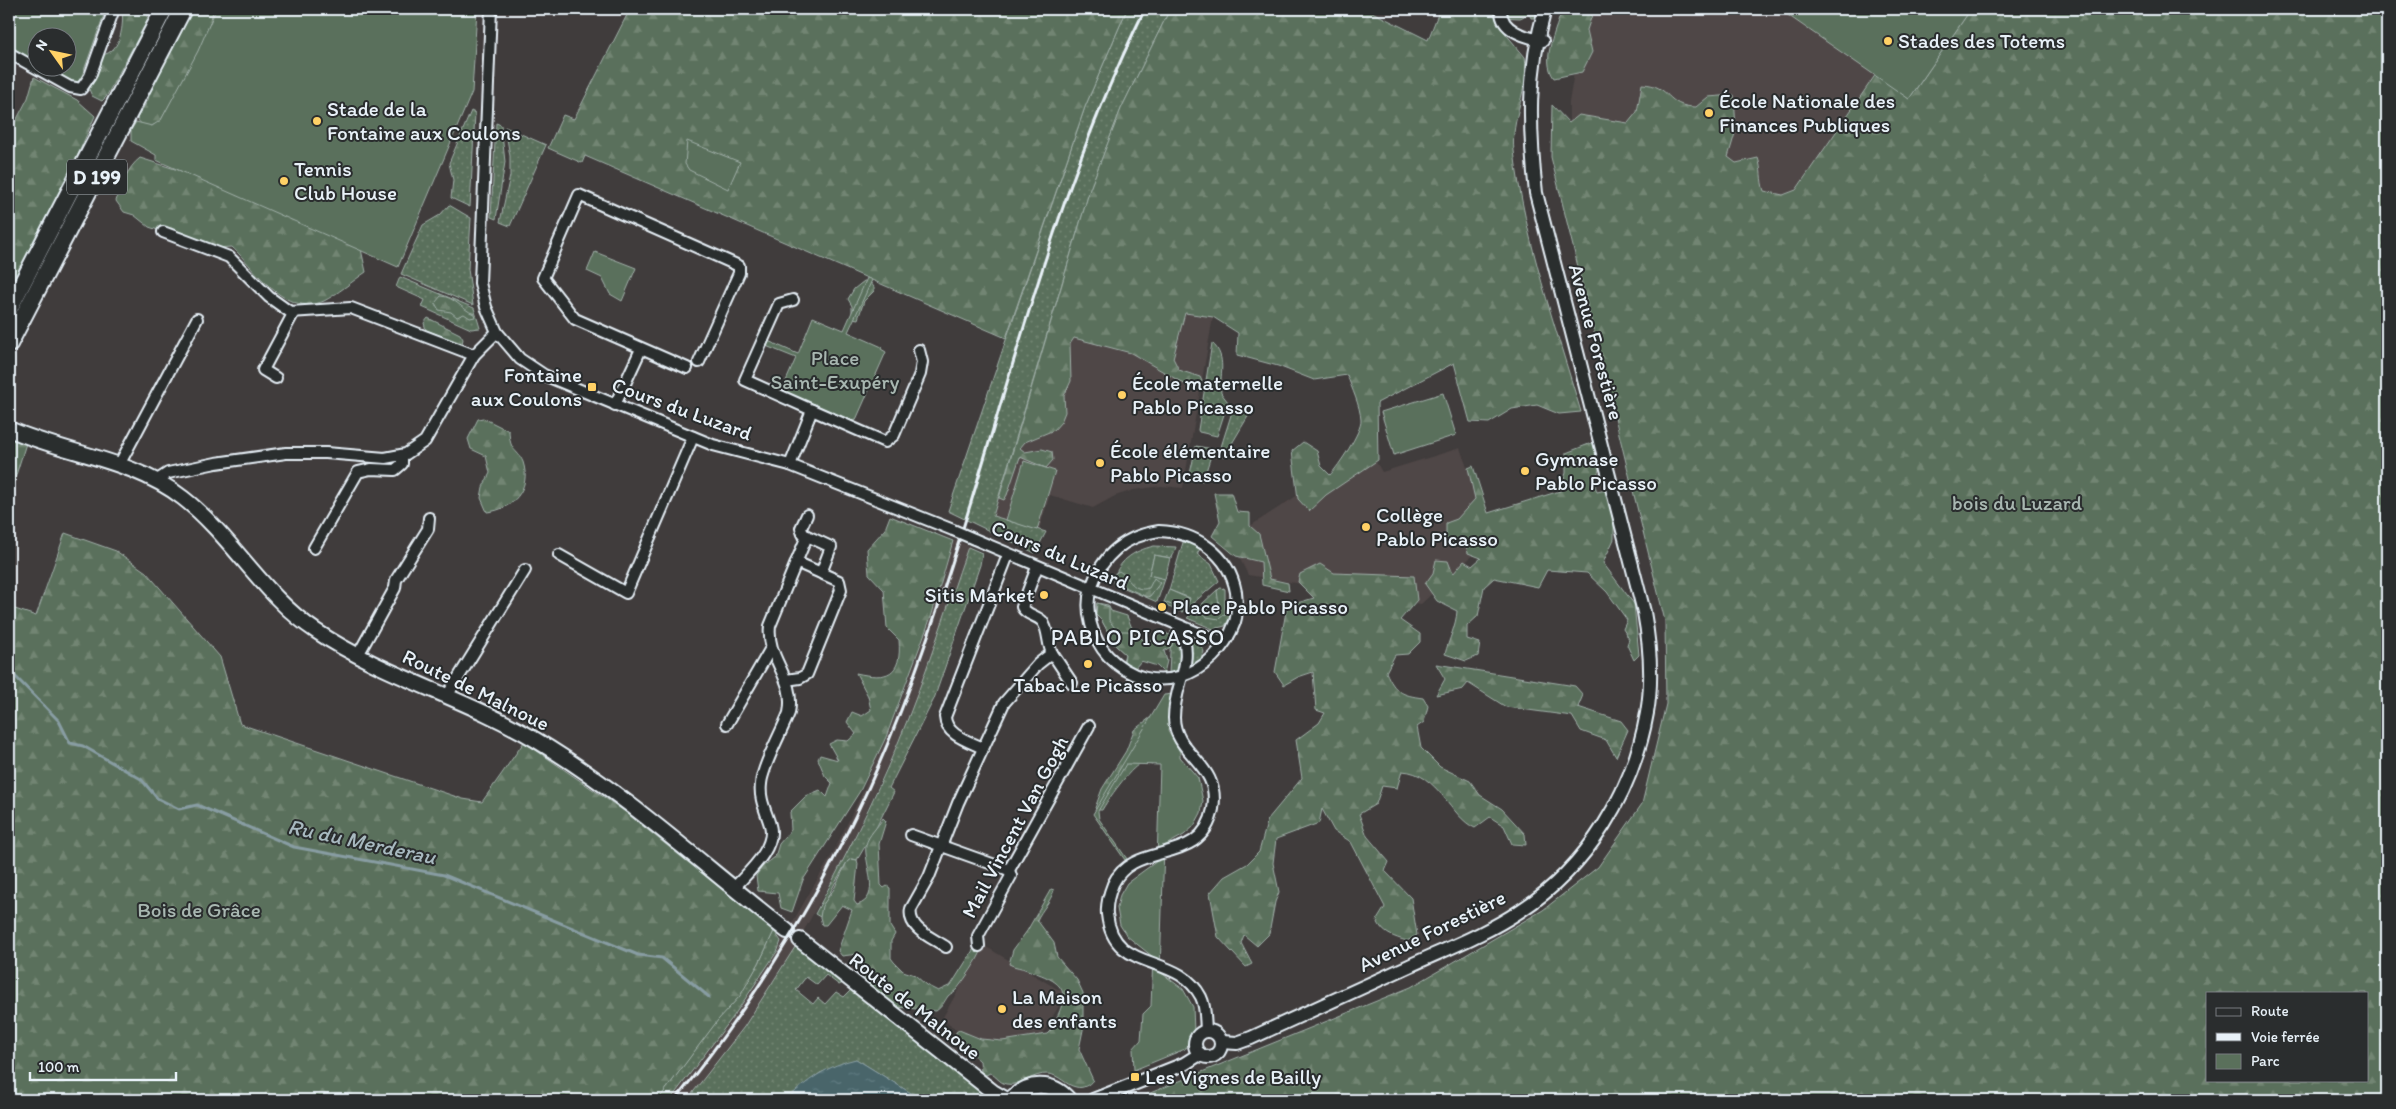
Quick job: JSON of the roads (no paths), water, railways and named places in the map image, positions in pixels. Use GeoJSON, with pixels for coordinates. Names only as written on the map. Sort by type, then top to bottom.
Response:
{"type":"FeatureCollection","features":[{"type":"Feature","properties":{"kind":"highway","name":"D 199"},"geometry":{"type":"LineString","coordinates":[[9,310],[164,9]]}},
{"type":"Feature","properties":{"kind":"highway","name":"D 199"},"geometry":{"type":"LineString","coordinates":[[9,344],[183,9]]}},
{"type":"Feature","properties":{"kind":"main road","name":"Route de Malnoue"},"geometry":{"type":"LineString","coordinates":[[9,429],[30,438],[119,465],[156,481],[181,497],[199,512],[270,592],[291,612],[316,631],[358,655],[503,722],[566,759],[625,802],[787,931]]}},
{"type":"Feature","properties":{"kind":"main road","name":"Route de Malnoue"},"geometry":{"type":"LineString","coordinates":[[800,940],[986,1086],[1008,1100]]}},
{"type":"Feature","properties":{"kind":"main road"},"geometry":{"type":"LineString","coordinates":[[1008,1100],[1026,1088],[1038,1085],[1049,1086],[1059,1091],[1069,1100]]}},
{"type":"Feature","properties":{"kind":"street"},"geometry":{"type":"LineString","coordinates":[[9,53],[70,87],[81,89],[90,76],[114,9]]}},
{"type":"Feature","properties":{"kind":"street","name":"Cours du Luzard"},"geometry":{"type":"LineString","coordinates":[[492,9],[480,273],[486,308],[497,332],[512,352],[535,370],[693,437],[725,449],[790,465],[954,530],[1008,555],[1198,634],[1220,640],[1228,637]]}},
{"type":"Feature","properties":{"kind":"street"},"geometry":{"type":"LineString","coordinates":[[1501,9],[1501,15],[1511,30],[1540,40]]}},
{"type":"Feature","properties":{"kind":"street"},"geometry":{"type":"LineString","coordinates":[[1540,40],[1545,9]]}},
{"type":"Feature","properties":{"kind":"street"},"geometry":{"type":"LineString","coordinates":[[1540,40],[1552,9]]}},
{"type":"Feature","properties":{"kind":"street","name":"Avenue Forestière"},"geometry":{"type":"LineString","coordinates":[[1222,1042],[1237,1043],[1251,1038],[1464,941],[1521,911],[1559,881],[1594,840],[1616,805],[1639,749],[1647,712],[1649,688],[1649,643],[1644,612],[1536,193],[1530,128],[1531,108],[1538,78],[1540,40]]}},
{"type":"Feature","properties":{"kind":"street"},"geometry":{"type":"LineString","coordinates":[[687,368],[576,319],[543,278],[579,195],[739,266],[739,272],[699,362]]}},
{"type":"Feature","properties":{"kind":"street"},"geometry":{"type":"LineString","coordinates":[[163,232],[229,257],[275,303],[294,312],[351,308],[474,355]]}},
{"type":"Feature","properties":{"kind":"street"},"geometry":{"type":"LineString","coordinates":[[793,300],[779,304],[745,380],[885,442],[894,435],[920,374],[922,362],[919,350]]}},
{"type":"Feature","properties":{"kind":"street"},"geometry":{"type":"LineString","coordinates":[[276,378],[263,370],[294,312]]}},
{"type":"Feature","properties":{"kind":"street"},"geometry":{"type":"LineString","coordinates":[[119,465],[197,319]]}},
{"type":"Feature","properties":{"kind":"street"},"geometry":{"type":"LineString","coordinates":[[156,481],[168,473],[286,453],[326,452],[385,458],[402,455],[420,446],[429,434],[474,355],[497,332]]}},
{"type":"Feature","properties":{"kind":"street"},"geometry":{"type":"LineString","coordinates":[[615,405],[641,349]]}},
{"type":"Feature","properties":{"kind":"street"},"geometry":{"type":"LineString","coordinates":[[790,465],[812,410]]}},
{"type":"Feature","properties":{"kind":"street"},"geometry":{"type":"LineString","coordinates":[[559,555],[626,593],[693,437]]}},
{"type":"Feature","properties":{"kind":"street"},"geometry":{"type":"LineString","coordinates":[[314,548],[358,472],[371,469],[395,470],[402,464],[402,455]]}},
{"type":"Feature","properties":{"kind":"street"},"geometry":{"type":"LineString","coordinates":[[806,515],[801,528],[807,536],[831,546],[821,572]]}},
{"type":"Feature","properties":{"kind":"street"},"geometry":{"type":"LineString","coordinates":[[358,655],[395,588],[399,574],[415,552],[428,529],[430,518]]}},
{"type":"Feature","properties":{"kind":"street"},"geometry":{"type":"LineString","coordinates":[[1159,531],[1189,536],[1211,548],[1220,557],[1233,580],[1237,609],[1236,620],[1228,637],[1197,671],[1183,677],[1152,679],[1138,676],[1115,662],[1106,653],[1093,631],[1088,606],[1091,590],[1103,562],[1124,542],[1147,533],[1159,531]]}},
{"type":"Feature","properties":{"kind":"street"},"geometry":{"type":"LineString","coordinates":[[734,888],[767,848],[771,837],[771,828],[760,796],[761,782],[789,713],[791,692],[771,648],[770,626],[807,536]]}},
{"type":"Feature","properties":{"kind":"street"},"geometry":{"type":"LineString","coordinates":[[983,748],[949,731],[945,725],[944,717],[1008,555]]}},
{"type":"Feature","properties":{"kind":"street"},"geometry":{"type":"LineString","coordinates":[[786,680],[800,678],[807,674],[842,590],[839,581],[796,562]]}},
{"type":"Feature","properties":{"kind":"street"},"geometry":{"type":"LineString","coordinates":[[1037,567],[1022,607],[1025,612],[1041,620],[1045,626],[1052,653],[1072,683]]}},
{"type":"Feature","properties":{"kind":"street"},"geometry":{"type":"LineString","coordinates":[[447,696],[525,570]]}},
{"type":"Feature","properties":{"kind":"street"},"geometry":{"type":"LineString","coordinates":[[1180,626],[1187,649],[1176,705],[1176,732],[1210,777],[1213,790],[1212,811],[1203,831],[1189,844],[1176,850],[1140,859],[1124,870],[1111,889],[1107,914],[1110,928],[1117,940],[1127,951],[1142,960],[1176,971],[1191,982],[1204,1007],[1206,1030]]}},
{"type":"Feature","properties":{"kind":"street"},"geometry":{"type":"LineString","coordinates":[[1198,634],[1209,642],[1210,647],[1206,663]]}},
{"type":"Feature","properties":{"kind":"street"},"geometry":{"type":"LineString","coordinates":[[727,724],[771,648]]}},
{"type":"Feature","properties":{"kind":"street"},"geometry":{"type":"LineString","coordinates":[[946,947],[914,925],[910,914],[942,846],[983,748],[1009,696],[1038,664],[1052,653]]}},
{"type":"Feature","properties":{"kind":"street","name":"Mail Vincent Van Gogh"},"geometry":{"type":"LineString","coordinates":[[978,946],[978,936],[1011,876],[1009,870],[1089,726]]}},
{"type":"Feature","properties":{"kind":"street"},"geometry":{"type":"LineString","coordinates":[[911,835],[1009,870]]}},
{"type":"Feature","properties":{"kind":"street"},"geometry":{"type":"LineString","coordinates":[[1094,1100],[1184,1064],[1200,1054],[1212,1056],[1220,1051],[1222,1042],[1215,1032],[1206,1030]]}},
{"type":"Feature","properties":{"kind":"street"},"geometry":{"type":"LineString","coordinates":[[1200,1054],[1195,1046],[1196,1038],[1206,1030]]}},
{"type":"Feature","properties":{"kind":"water"},"geometry":{"type":"Polygon","coordinates":[[[856,1059],[922,1100],[786,1100],[801,1086],[818,1075],[836,1065],[856,1059]]]}},
{"type":"Feature","properties":{"kind":"waterway","name":"Ru du Merderau"},"geometry":{"type":"LineString","coordinates":[[9,670],[59,721],[70,743],[83,746],[141,779],[157,798],[179,809],[197,805],[294,847],[444,875],[638,955],[662,958],[709,997]]}},
{"type":"Feature","properties":{"kind":"railway"},"geometry":{"type":"LineString","coordinates":[[675,1100],[741,1011],[801,918],[853,820],[877,769],[930,630],[1042,271],[1072,182],[1106,95],[1145,9]]}},
{"type":"Feature","properties":{"kind":"place","name":"Stades des Totems"},"geometry":{"type":"Point","coordinates":[1888,41]}},
{"type":"Feature","properties":{"kind":"place","name":"École Nationale des Finances Publiques"},"geometry":{"type":"Point","coordinates":[1709,113]}},
{"type":"Feature","properties":{"kind":"place","name":"Stade de la Fontaine aux Coulons"},"geometry":{"type":"Point","coordinates":[317,121]}},
{"type":"Feature","properties":{"kind":"place","name":"Tennis Club House"},"geometry":{"type":"Point","coordinates":[284,181]}},
{"type":"Feature","properties":{"kind":"place","name":"Fontaine aux Coulons"},"geometry":{"type":"Point","coordinates":[592,387]}},
{"type":"Feature","properties":{"kind":"place","name":"École maternelle Pablo Picasso"},"geometry":{"type":"Point","coordinates":[1122,395]}},
{"type":"Feature","properties":{"kind":"place","name":"École élémentaire Pablo Picasso"},"geometry":{"type":"Point","coordinates":[1100,463]}},
{"type":"Feature","properties":{"kind":"place","name":"Gymnase Pablo Picasso"},"geometry":{"type":"Point","coordinates":[1525,471]}},
{"type":"Feature","properties":{"kind":"place","name":"Collège Pablo Picasso"},"geometry":{"type":"Point","coordinates":[1366,527]}},
{"type":"Feature","properties":{"kind":"place","name":"Sitis Market"},"geometry":{"type":"Point","coordinates":[1044,595]}},
{"type":"Feature","properties":{"kind":"place","name":"Place Pablo Picasso"},"geometry":{"type":"Point","coordinates":[1162,607]}},
{"type":"Feature","properties":{"kind":"place","name":"Tabac Le Picasso"},"geometry":{"type":"Point","coordinates":[1088,664]}},
{"type":"Feature","properties":{"kind":"place","name":"La Maison des enfants"},"geometry":{"type":"Point","coordinates":[1002,1009]}},
{"type":"Feature","properties":{"kind":"place","name":"Les Vignes de Bailly"},"geometry":{"type":"Point","coordinates":[1135,1077]}},
{"type":"Feature","properties":{"kind":"district","name":"PABLO PICASSO"},"geometry":{"type":"Point","coordinates":[1138,637]}},
{"type":"Feature","properties":{"kind":"park label","name":"Place Saint-Exupéry"},"geometry":{"type":"Point","coordinates":[835,370]}},
{"type":"Feature","properties":{"kind":"park label","name":"bois du Luzard"},"geometry":{"type":"Point","coordinates":[2017,503]}},
{"type":"Feature","properties":{"kind":"park label","name":"Bois de Grâce"},"geometry":{"type":"Point","coordinates":[199,910]}}]}
